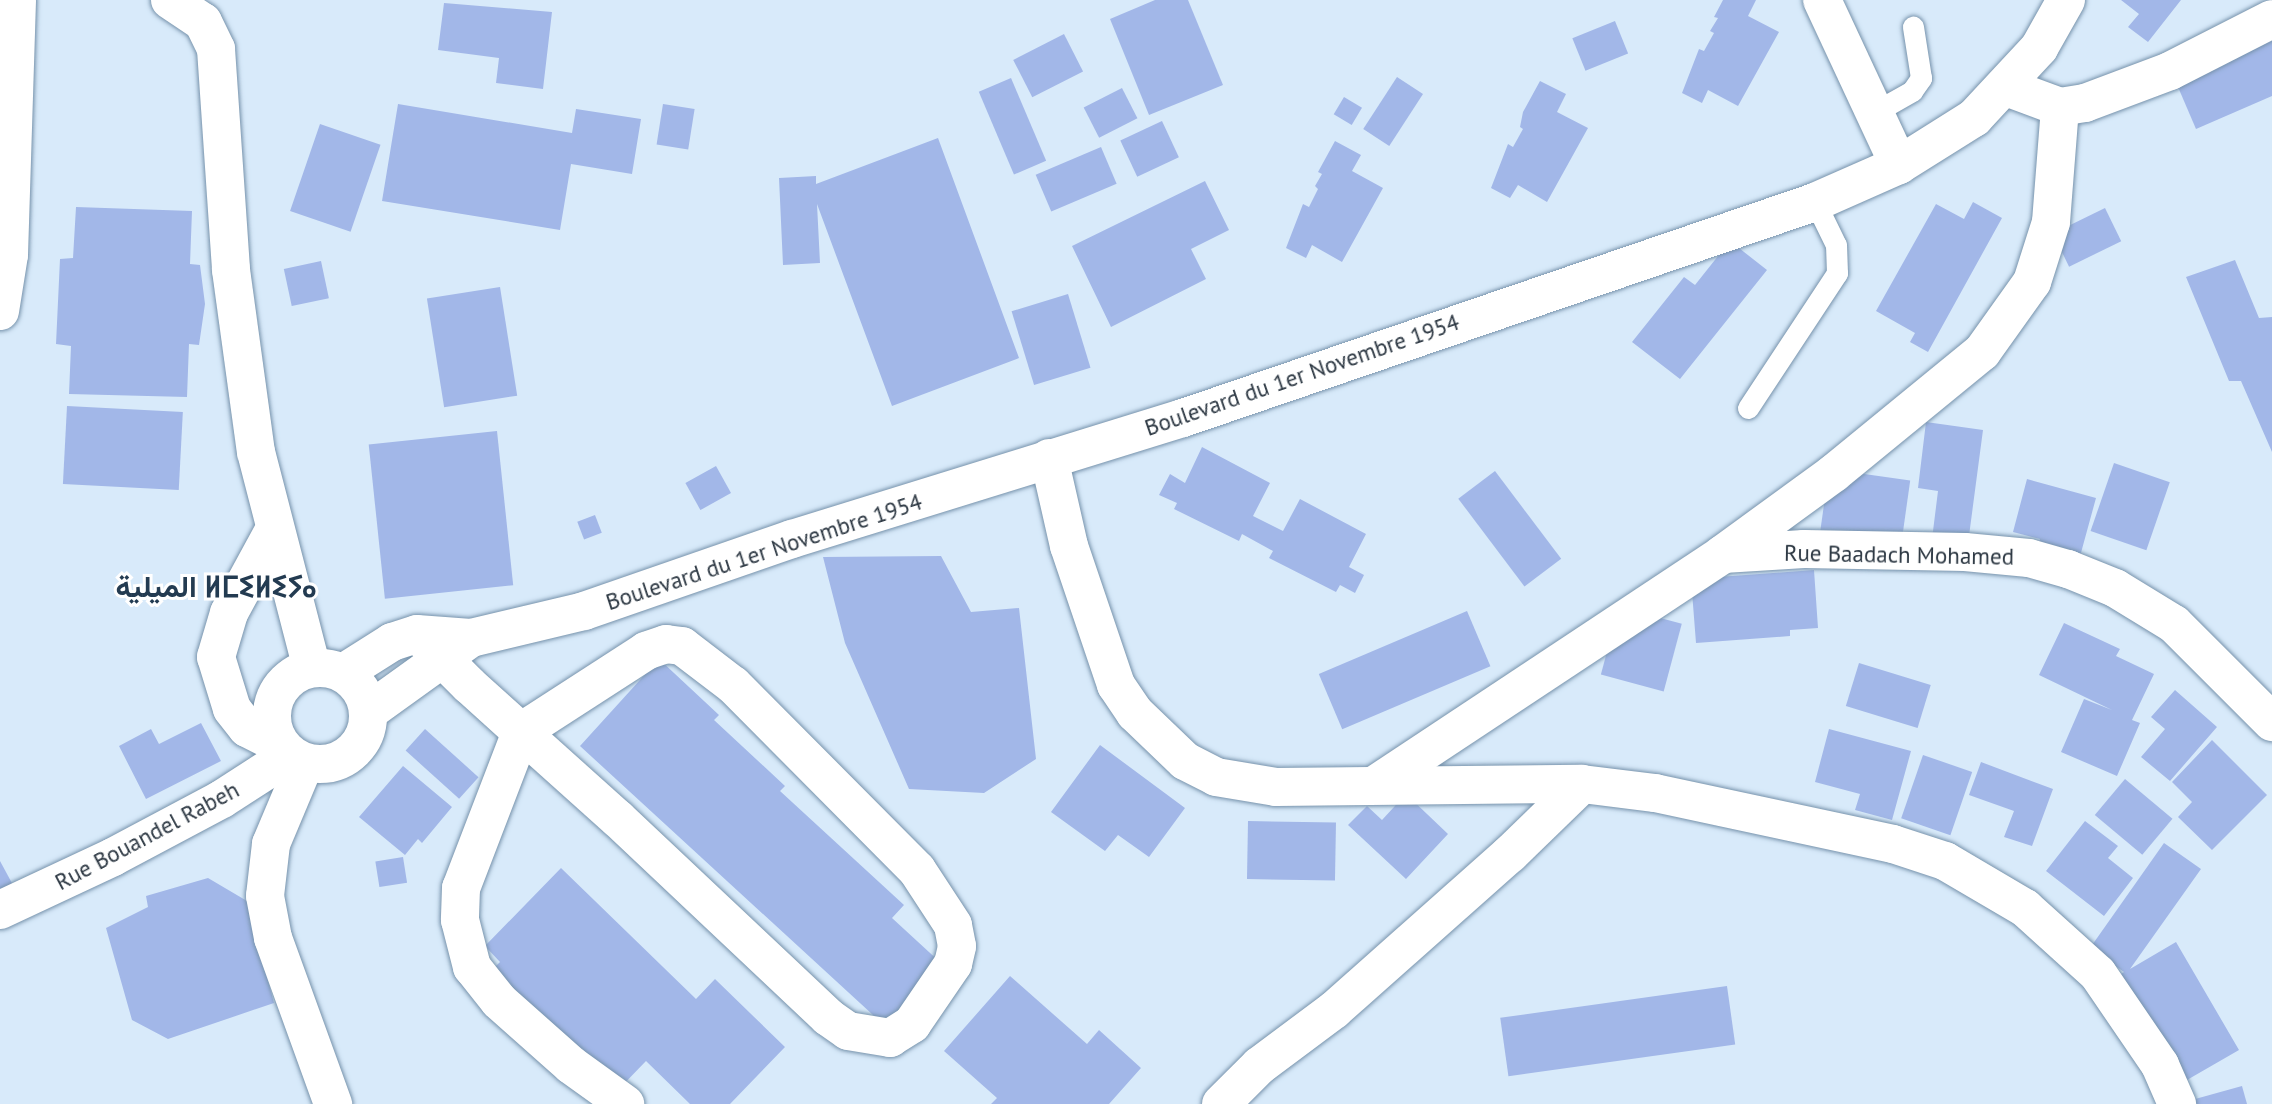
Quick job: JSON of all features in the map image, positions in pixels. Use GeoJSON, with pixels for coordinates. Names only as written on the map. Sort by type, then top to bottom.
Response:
{"type":"FeatureCollection","features":[{"type":"Feature","properties":{"kind":"street"},"geometry":{"type":"LineString","coordinates":[[0,311],[9,255],[17,0]]}},
{"type":"Feature","properties":{"kind":"street"},"geometry":{"type":"LineString","coordinates":[[170,0],[210,11],[221,86],[233,284],[256,453],[274,530],[327,671]]}},
{"type":"Feature","properties":{"kind":"street"},"geometry":{"type":"LineString","coordinates":[[1822,0],[1899,165]]}},
{"type":"Feature","properties":{"kind":"street","name":"Boulevard du 1er Novembre 1954"},"geometry":{"type":"LineString","coordinates":[[327,671],[392,642],[443,643],[584,611],[792,539],[1183,418],[1815,202],[1899,165],[1947,137],[2007,87],[2039,48],[2066,0]]}},
{"type":"Feature","properties":{"kind":"street"},"geometry":{"type":"LineString","coordinates":[[2007,87],[2060,107],[2125,90],[2272,19]]}},
{"type":"Feature","properties":{"kind":"street"},"geometry":{"type":"LineString","coordinates":[[1376,784],[1723,554],[1982,352],[2032,282],[2051,222],[2060,107]]}},
{"type":"Feature","properties":{"kind":"street"},"geometry":{"type":"LineString","coordinates":[[1049,458],[1069,546],[1116,685],[1155,734],[1185,761],[1216,777],[1276,787],[1581,784],[1655,793],[1893,844],[1945,861],[1991,885],[2065,940],[2098,974],[2160,1065],[2177,1104]]}},
{"type":"Feature","properties":{"kind":"street"},"geometry":{"type":"LineString","coordinates":[[274,530],[229,612],[216,657],[232,709],[247,728],[292,754],[320,765],[350,755],[367,728],[368,712],[356,684],[327,671],[296,674],[275,697],[270,713],[292,754],[271,844],[265,896],[274,938],[332,1104]]}},
{"type":"Feature","properties":{"kind":"street","name":"Rue Baadach Mohamed"},"geometry":{"type":"LineString","coordinates":[[1723,554],[1804,549],[1965,552],[2029,558],[2068,569],[2115,587],[2174,624],[2272,722]]}},
{"type":"Feature","properties":{"kind":"street"},"geometry":{"type":"LineString","coordinates":[[368,712],[443,643],[522,732],[848,1031],[890,1038],[912,1024],[940,989],[957,946],[953,925],[940,901],[917,870],[851,803],[733,685],[692,650],[666,644],[646,651],[522,732],[461,888],[460,920],[472,967],[499,1001],[571,1065],[625,1104]]}},
{"type":"Feature","properties":{"kind":"street","name":"Rue Bouandel Rabeh"},"geometry":{"type":"LineString","coordinates":[[0,910],[137,845],[292,754]]}},
{"type":"Feature","properties":{"kind":"street"},"geometry":{"type":"LineString","coordinates":[[1221,1104],[1259,1066],[1334,1010],[1500,863],[1581,784]]}},
{"type":"Feature","properties":{"kind":"lane"},"geometry":{"type":"LineString","coordinates":[[1875,112],[1912,91],[1921,78],[1913,27]]}},
{"type":"Feature","properties":{"kind":"lane"},"geometry":{"type":"LineString","coordinates":[[1748,408],[1838,273],[1836,245],[1815,202]]}},
{"type":"Feature","properties":{"kind":"building"},"geometry":{"type":"Polygon","coordinates":[[[1155,0],[1188,0],[1223,85],[1149,115],[1110,19],[1155,0]]]}},
{"type":"Feature","properties":{"kind":"building"},"geometry":{"type":"Polygon","coordinates":[[[1723,0],[1756,0],[1748,16],[1779,32],[1738,106],[1708,90],[1702,103],[1682,93],[1699,49],[1704,51],[1714,33],[1710,31],[1718,18],[1714,17],[1723,0]]]}},
{"type":"Feature","properties":{"kind":"building"},"geometry":{"type":"Polygon","coordinates":[[[2121,0],[2181,0],[2148,42],[2128,27],[2139,14],[2121,0]]]}},
{"type":"Feature","properties":{"kind":"building"},"geometry":{"type":"Polygon","coordinates":[[[444,3],[552,12],[543,89],[496,83],[499,58],[438,50],[444,3]]]}},
{"type":"Feature","properties":{"kind":"building"},"geometry":{"type":"Polygon","coordinates":[[[1615,21],[1628,53],[1585,71],[1572,38],[1615,21]]]}},
{"type":"Feature","properties":{"kind":"building"},"geometry":{"type":"Polygon","coordinates":[[[2272,30],[2272,96],[2196,129],[2172,73],[2272,30]]]}},
{"type":"Feature","properties":{"kind":"building"},"geometry":{"type":"Polygon","coordinates":[[[1064,34],[1083,71],[1032,97],[1013,60],[1064,34]]]}},
{"type":"Feature","properties":{"kind":"building"},"geometry":{"type":"Polygon","coordinates":[[[1397,77],[1423,94],[1389,146],[1363,129],[1397,77]]]}},
{"type":"Feature","properties":{"kind":"building"},"geometry":{"type":"Polygon","coordinates":[[[1011,78],[1046,161],[1014,175],[979,92],[1011,78]]]}},
{"type":"Feature","properties":{"kind":"building"},"geometry":{"type":"Polygon","coordinates":[[[1540,81],[1566,94],[1557,112],[1588,128],[1547,202],[1518,185],[1510,198],[1491,188],[1508,144],[1513,147],[1523,129],[1520,127],[1523,112],[1540,81]]]}},
{"type":"Feature","properties":{"kind":"building"},"geometry":{"type":"Polygon","coordinates":[[[1122,88],[1137,118],[1099,138],[1084,108],[1122,88]]]}},
{"type":"Feature","properties":{"kind":"building"},"geometry":{"type":"Polygon","coordinates":[[[1344,97],[1362,108],[1352,125],[1334,114],[1344,97]]]}},
{"type":"Feature","properties":{"kind":"building"},"geometry":{"type":"Polygon","coordinates":[[[398,104],[572,133],[576,109],[641,119],[632,174],[571,164],[560,230],[382,201],[398,104]]]}},
{"type":"Feature","properties":{"kind":"building"},"geometry":{"type":"Polygon","coordinates":[[[663,104],[695,109],[688,150],[657,144],[663,104]]]}},
{"type":"Feature","properties":{"kind":"building"},"geometry":{"type":"Polygon","coordinates":[[[1162,121],[1179,157],[1137,177],[1120,140],[1162,121]]]}},
{"type":"Feature","properties":{"kind":"building"},"geometry":{"type":"Polygon","coordinates":[[[320,124],[381,145],[351,232],[290,211],[320,124]]]}},
{"type":"Feature","properties":{"kind":"building"},"geometry":{"type":"Polygon","coordinates":[[[938,138],[1019,358],[892,406],[817,204],[820,263],[783,265],[779,178],[816,176],[816,184],[938,138]]]}},
{"type":"Feature","properties":{"kind":"building"},"geometry":{"type":"Polygon","coordinates":[[[1335,141],[1361,155],[1352,171],[1383,188],[1342,262],[1312,245],[1306,258],[1286,248],[1303,204],[1309,207],[1318,189],[1315,186],[1322,174],[1318,172],[1335,141]]]}},
{"type":"Feature","properties":{"kind":"building"},"geometry":{"type":"Polygon","coordinates":[[[1101,147],[1117,184],[1051,212],[1036,175],[1101,147]]]}},
{"type":"Feature","properties":{"kind":"building"},"geometry":{"type":"Polygon","coordinates":[[[1205,181],[1229,230],[1191,249],[1206,279],[1111,327],[1072,246],[1205,181]]]}},
{"type":"Feature","properties":{"kind":"building"},"geometry":{"type":"Polygon","coordinates":[[[1973,202],[2002,218],[1928,352],[1910,342],[1915,333],[1876,311],[1936,204],[1964,219],[1973,202]]]}},
{"type":"Feature","properties":{"kind":"building"},"geometry":{"type":"Polygon","coordinates":[[[76,207],[192,211],[190,264],[200,265],[205,304],[199,345],[189,344],[187,397],[69,394],[71,346],[56,344],[60,259],[73,258],[76,207]]]}},
{"type":"Feature","properties":{"kind":"building"},"geometry":{"type":"Polygon","coordinates":[[[2105,208],[2121,241],[2069,267],[2053,233],[2105,208]]]}},
{"type":"Feature","properties":{"kind":"building"},"geometry":{"type":"Polygon","coordinates":[[[1730,241],[1767,270],[1680,379],[1632,342],[1684,277],[1695,285],[1730,241]]]}},
{"type":"Feature","properties":{"kind":"building"},"geometry":{"type":"Polygon","coordinates":[[[2235,260],[2259,318],[2272,317],[2272,452],[2241,381],[2229,381],[2186,277],[2235,260]]]}},
{"type":"Feature","properties":{"kind":"building"},"geometry":{"type":"Polygon","coordinates":[[[321,261],[329,298],[292,306],[284,269],[321,261]]]}},
{"type":"Feature","properties":{"kind":"building"},"geometry":{"type":"Polygon","coordinates":[[[500,287],[517,396],[444,407],[427,299],[500,287]]]}},
{"type":"Feature","properties":{"kind":"building"},"geometry":{"type":"Polygon","coordinates":[[[1068,294],[1091,368],[1034,385],[1012,311],[1068,294]]]}},
{"type":"Feature","properties":{"kind":"building"},"geometry":{"type":"Polygon","coordinates":[[[67,406],[183,412],[179,490],[63,484],[67,406]]]}},
{"type":"Feature","properties":{"kind":"building"},"geometry":{"type":"Polygon","coordinates":[[[1926,422],[1983,430],[1967,551],[1931,547],[1938,491],[1918,488],[1926,422]]]}},
{"type":"Feature","properties":{"kind":"building"},"geometry":{"type":"Polygon","coordinates":[[[497,431],[513,585],[385,599],[369,444],[497,431]]]}},
{"type":"Feature","properties":{"kind":"building"},"geometry":{"type":"Polygon","coordinates":[[[1202,447],[1270,483],[1253,516],[1283,531],[1300,499],[1366,534],[1349,567],[1364,575],[1355,593],[1340,585],[1336,592],[1269,558],[1273,551],[1242,534],[1239,541],[1174,509],[1177,503],[1159,495],[1170,474],[1185,483],[1202,447]]]}},
{"type":"Feature","properties":{"kind":"building"},"geometry":{"type":"Polygon","coordinates":[[[2114,463],[2170,482],[2146,550],[2091,531],[2114,463]]]}},
{"type":"Feature","properties":{"kind":"building"},"geometry":{"type":"Polygon","coordinates":[[[716,466],[731,493],[700,510],[685,483],[716,466]]]}},
{"type":"Feature","properties":{"kind":"building"},"geometry":{"type":"Polygon","coordinates":[[[1829,469],[1910,480],[1901,549],[1819,537],[1829,469]]]}},
{"type":"Feature","properties":{"kind":"building"},"geometry":{"type":"Polygon","coordinates":[[[1495,471],[1561,559],[1524,587],[1458,499],[1495,471]]]}},
{"type":"Feature","properties":{"kind":"building"},"geometry":{"type":"Polygon","coordinates":[[[2027,479],[2096,498],[2076,571],[2034,560],[2040,539],[2013,532],[2027,479]]]}},
{"type":"Feature","properties":{"kind":"building"},"geometry":{"type":"Polygon","coordinates":[[[595,515],[602,533],[584,540],[577,522],[595,515]]]}},
{"type":"Feature","properties":{"kind":"building"},"geometry":{"type":"Polygon","coordinates":[[[941,556],[971,612],[1019,608],[1036,759],[984,793],[909,789],[845,643],[823,557],[941,556]]]}},
{"type":"Feature","properties":{"kind":"building"},"geometry":{"type":"Polygon","coordinates":[[[1814,570],[1818,628],[1790,630],[1790,636],[1696,643],[1691,579],[1814,570]]]}},
{"type":"Feature","properties":{"kind":"building"},"geometry":{"type":"Polygon","coordinates":[[[1619,607],[1682,624],[1664,691],[1601,675],[1619,607]]]}},
{"type":"Feature","properties":{"kind":"building"},"geometry":{"type":"Polygon","coordinates":[[[1467,611],[1490,666],[1342,729],[1319,674],[1467,611]]]}},
{"type":"Feature","properties":{"kind":"building"},"geometry":{"type":"Polygon","coordinates":[[[2064,623],[2120,649],[2116,656],[2154,674],[2132,720],[2140,723],[2117,776],[2061,752],[2084,699],[2112,710],[2039,675],[2064,623]]]}},
{"type":"Feature","properties":{"kind":"building"},"geometry":{"type":"Polygon","coordinates":[[[659,659],[719,715],[714,720],[785,786],[780,791],[904,905],[892,918],[942,964],[885,1026],[580,746],[659,659]]]}},
{"type":"Feature","properties":{"kind":"building"},"geometry":{"type":"Polygon","coordinates":[[[1859,663],[1931,685],[1918,728],[1846,706],[1859,663]]]}},
{"type":"Feature","properties":{"kind":"building"},"geometry":{"type":"Polygon","coordinates":[[[2175,690],[2217,727],[2170,781],[2141,757],[2165,729],[2151,717],[2175,690]]]}},
{"type":"Feature","properties":{"kind":"building"},"geometry":{"type":"Polygon","coordinates":[[[201,723],[221,761],[146,799],[119,746],[151,729],[159,744],[201,723]]]}},
{"type":"Feature","properties":{"kind":"building"},"geometry":{"type":"Polygon","coordinates":[[[425,729],[479,777],[459,799],[406,751],[425,729]]]}},
{"type":"Feature","properties":{"kind":"building"},"geometry":{"type":"Polygon","coordinates":[[[1829,729],[1911,751],[1892,820],[1855,810],[1860,794],[1815,782],[1829,729]]]}},
{"type":"Feature","properties":{"kind":"building"},"geometry":{"type":"Polygon","coordinates":[[[2212,740],[2267,795],[2212,850],[2178,817],[2192,802],[2172,782],[2212,740]]]}},
{"type":"Feature","properties":{"kind":"building"},"geometry":{"type":"Polygon","coordinates":[[[1100,745],[1185,808],[1149,857],[1118,835],[1105,851],[1051,812],[1100,745]]]}},
{"type":"Feature","properties":{"kind":"building"},"geometry":{"type":"Polygon","coordinates":[[[1923,755],[1972,772],[1950,835],[1901,818],[1923,755]]]}},
{"type":"Feature","properties":{"kind":"building"},"geometry":{"type":"Polygon","coordinates":[[[1981,762],[2053,789],[2032,846],[2004,837],[2014,811],[1969,795],[1981,762]]]}},
{"type":"Feature","properties":{"kind":"building"},"geometry":{"type":"Polygon","coordinates":[[[403,766],[452,807],[422,843],[418,839],[405,855],[359,817],[403,766]]]}},
{"type":"Feature","properties":{"kind":"building"},"geometry":{"type":"Polygon","coordinates":[[[2125,779],[2172,819],[2142,855],[2095,815],[2125,779]]]}},
{"type":"Feature","properties":{"kind":"building"},"geometry":{"type":"Polygon","coordinates":[[[1406,794],[1448,834],[1406,879],[1348,825],[1367,806],[1382,820],[1406,794]]]}},
{"type":"Feature","properties":{"kind":"building"},"geometry":{"type":"Polygon","coordinates":[[[1248,821],[1336,823],[1335,881],[1247,879],[1248,821]]]}},
{"type":"Feature","properties":{"kind":"building"},"geometry":{"type":"Polygon","coordinates":[[[2085,821],[2118,846],[2108,858],[2133,878],[2104,916],[2046,871],[2085,821]]]}},
{"type":"Feature","properties":{"kind":"building"},"geometry":{"type":"Polygon","coordinates":[[[2164,843],[2201,869],[2130,969],[2176,942],[2239,1050],[2180,1084],[2118,976],[2124,972],[2090,948],[2164,843]]]}},
{"type":"Feature","properties":{"kind":"building"},"geometry":{"type":"Polygon","coordinates":[[[403,857],[407,883],[379,887],[375,861],[403,857]]]}},
{"type":"Feature","properties":{"kind":"building"},"geometry":{"type":"Polygon","coordinates":[[[0,861],[13,885],[0,893],[0,861]]]}},
{"type":"Feature","properties":{"kind":"building"},"geometry":{"type":"Polygon","coordinates":[[[561,868],[696,999],[715,979],[785,1047],[730,1104],[690,1104],[646,1061],[617,1091],[492,970],[500,962],[485,946],[561,868]]]}},
{"type":"Feature","properties":{"kind":"building"},"geometry":{"type":"Polygon","coordinates":[[[208,878],[247,901],[274,1003],[168,1039],[132,1020],[106,928],[148,907],[146,896],[208,878]]]}},
{"type":"Feature","properties":{"kind":"building"},"geometry":{"type":"Polygon","coordinates":[[[1010,976],[1087,1044],[1099,1030],[1141,1068],[1109,1104],[991,1104],[997,1098],[944,1051],[1010,976]]]}},
{"type":"Feature","properties":{"kind":"building"},"geometry":{"type":"Polygon","coordinates":[[[1727,986],[1735,1044],[1508,1076],[1500,1018],[1727,986]]]}},
{"type":"Feature","properties":{"kind":"building"},"geometry":{"type":"Polygon","coordinates":[[[2242,1086],[2247,1104],[2189,1104],[2188,1101],[2242,1086]]]}},
{"type":"Feature","properties":{"kind":"district","name":"الميلية ⵍⵎⵉⵍⵉⵢⴰ"},"geometry":{"type":"Point","coordinates":[216,586]}}]}
